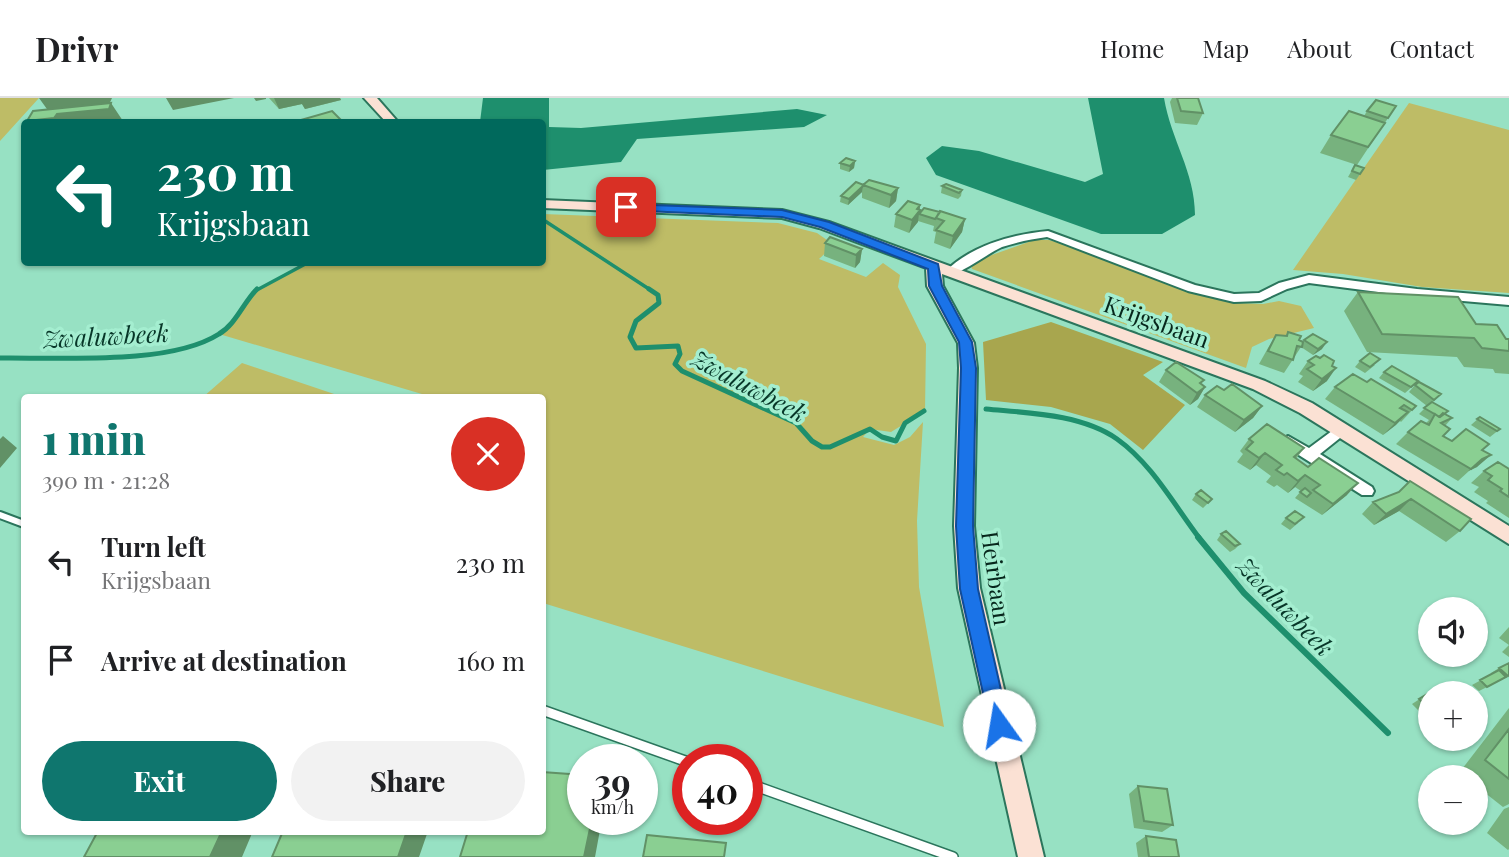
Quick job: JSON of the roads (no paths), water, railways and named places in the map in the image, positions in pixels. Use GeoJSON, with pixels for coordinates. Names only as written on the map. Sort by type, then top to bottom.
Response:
{"type":"FeatureCollection","features":[{"type":"Feature","properties":{"kind":"main road"},"geometry":{"type":"LineString","coordinates":[[370,98],[390,119]]}},
{"type":"Feature","properties":{"kind":"main road","name":"Krijgsbaan"},"geometry":{"type":"LineString","coordinates":[[546,204],[782,214],[824,225],[1259,384],[1306,408],[1509,536]]}},
{"type":"Feature","properties":{"kind":"main road","name":"Heirbaan"},"geometry":{"type":"LineString","coordinates":[[942,269],[935,286],[965,342],[968,368],[964,526],[969,589],[1031,857]]}},
{"type":"Feature","properties":{"kind":"street","name":"Krijgsbaan"},"geometry":{"type":"LineString","coordinates":[[942,269],[1025,236],[1048,234],[1192,288],[1234,298],[1261,297],[1309,279],[1417,293],[1509,301]]}},
{"type":"Feature","properties":{"kind":"street"},"geometry":{"type":"LineString","coordinates":[[1311,454],[1340,430]]}},
{"type":"Feature","properties":{"kind":"street"},"geometry":{"type":"LineString","coordinates":[[1274,433],[1367,491]]}},
{"type":"Feature","properties":{"kind":"lane"},"geometry":{"type":"LineString","coordinates":[[0,515],[21,523]]}},
{"type":"Feature","properties":{"kind":"lane"},"geometry":{"type":"LineString","coordinates":[[546,711],[672,756]]}},
{"type":"Feature","properties":{"kind":"lane"},"geometry":{"type":"LineString","coordinates":[[763,789],[953,857]]}},
{"type":"Feature","properties":{"kind":"waterway","name":"Zwaluwbeek"},"geometry":{"type":"LineString","coordinates":[[546,222],[652,291]]}},
{"type":"Feature","properties":{"kind":"waterway","name":"Zwaluwbeek"},"geometry":{"type":"LineString","coordinates":[[256,291],[302,266]]}},
{"type":"Feature","properties":{"kind":"waterway","name":"Zwaluwbeek"},"geometry":{"type":"LineString","coordinates":[[0,358],[113,358],[172,351],[198,344],[225,330],[256,291]]}},
{"type":"Feature","properties":{"kind":"waterway","name":"Zwaluwbeek"},"geometry":{"type":"LineString","coordinates":[[652,291],[658,295],[659,303],[636,321],[630,337],[636,348],[678,346],[680,354],[675,364],[682,371],[796,423],[812,441],[822,447],[830,447],[870,429],[882,437],[896,441],[905,423],[924,411]]}},
{"type":"Feature","properties":{"kind":"waterway","name":"Zwaluwbeek"},"geometry":{"type":"LineString","coordinates":[[986,409],[1071,420],[1087,424],[1117,439],[1152,473],[1200,539]]}},
{"type":"Feature","properties":{"kind":"waterway","name":"Zwaluwbeek"},"geometry":{"type":"LineString","coordinates":[[1198,537],[1244,593],[1388,733]]}}]}
